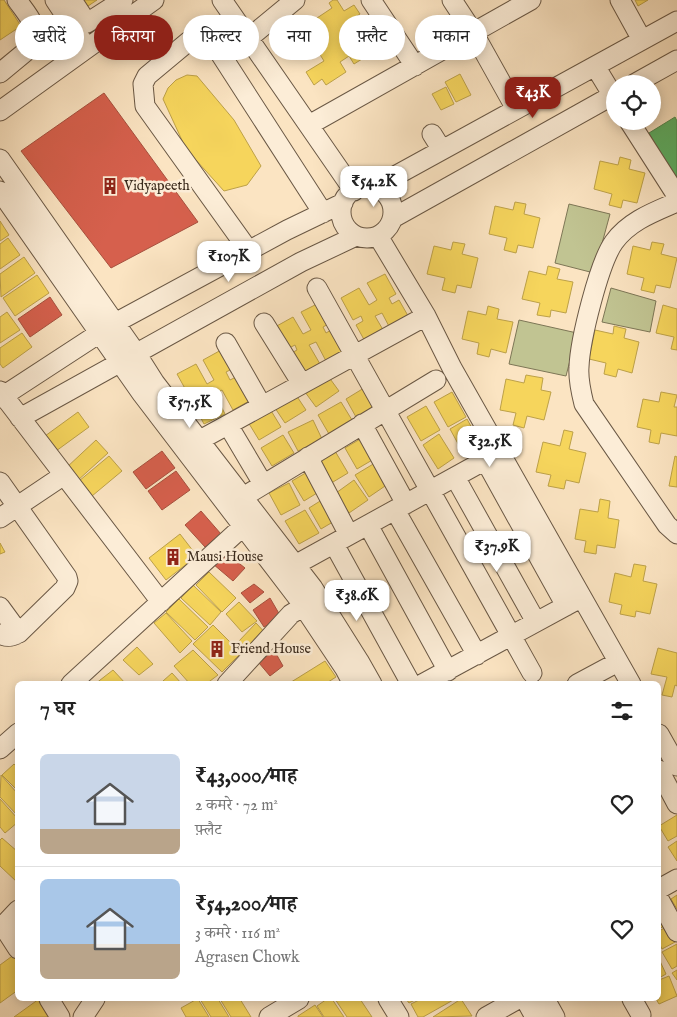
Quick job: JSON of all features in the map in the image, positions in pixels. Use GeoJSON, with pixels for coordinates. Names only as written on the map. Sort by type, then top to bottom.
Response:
{"type":"FeatureCollection","features":[{"type":"Feature","properties":{"kind":"street"},"geometry":{"type":"LineString","coordinates":[[0,73],[35,44],[37,37],[35,27],[17,0]]}},
{"type":"Feature","properties":{"kind":"street"},"geometry":{"type":"LineString","coordinates":[[55,0],[88,48]]}},
{"type":"Feature","properties":{"kind":"street"},"geometry":{"type":"LineString","coordinates":[[72,0],[87,23],[123,0]]}},
{"type":"Feature","properties":{"kind":"street"},"geometry":{"type":"LineString","coordinates":[[0,110],[154,0]]}},
{"type":"Feature","properties":{"kind":"street"},"geometry":{"type":"LineString","coordinates":[[222,0],[233,15]]}},
{"type":"Feature","properties":{"kind":"street"},"geometry":{"type":"LineString","coordinates":[[259,30],[295,0]]}},
{"type":"Feature","properties":{"kind":"street"},"geometry":{"type":"LineString","coordinates":[[371,0],[414,66]]}},
{"type":"Feature","properties":{"kind":"street"},"geometry":{"type":"LineString","coordinates":[[452,0],[462,15]]}},
{"type":"Feature","properties":{"kind":"street"},"geometry":{"type":"LineString","coordinates":[[487,24],[531,0]]}},
{"type":"Feature","properties":{"kind":"street"},"geometry":{"type":"LineString","coordinates":[[620,0],[642,40]]}},
{"type":"Feature","properties":{"kind":"street"},"geometry":{"type":"LineString","coordinates":[[373,188],[677,21]]}},
{"type":"Feature","properties":{"kind":"street"},"geometry":{"type":"LineString","coordinates":[[249,250],[145,106],[143,84],[147,76],[189,41],[206,40],[214,44],[323,213]]}},
{"type":"Feature","properties":{"kind":"street"},"geometry":{"type":"LineString","coordinates":[[259,52],[309,125],[349,197]]}},
{"type":"Feature","properties":{"kind":"street"},"geometry":{"type":"LineString","coordinates":[[487,57],[516,109]]}},
{"type":"Feature","properties":{"kind":"street"},"geometry":{"type":"LineString","coordinates":[[309,125],[424,60]]}},
{"type":"Feature","properties":{"kind":"street"},"geometry":{"type":"LineString","coordinates":[[650,75],[677,60]]}},
{"type":"Feature","properties":{"kind":"street"},"geometry":{"type":"LineString","coordinates":[[596,66],[606,83]]}},
{"type":"Feature","properties":{"kind":"street"},"geometry":{"type":"LineString","coordinates":[[392,218],[606,100]]}},
{"type":"Feature","properties":{"kind":"street"},"geometry":{"type":"LineString","coordinates":[[635,130],[677,196]]}},
{"type":"Feature","properties":{"kind":"street"},"geometry":{"type":"LineString","coordinates":[[432,134],[442,150]]}},
{"type":"Feature","properties":{"kind":"street"},"geometry":{"type":"LineString","coordinates":[[0,159],[155,383],[243,497],[249,520],[295,565],[311,602],[352,681]]}},
{"type":"Feature","properties":{"kind":"street"},"geometry":{"type":"LineString","coordinates":[[161,602],[1,395],[100,335],[115,323],[249,250],[323,213],[349,197],[368,187],[378,189],[387,196],[392,205],[392,218],[388,228],[378,236],[366,238],[356,236],[345,226],[342,218],[341,211],[349,197]]}},
{"type":"Feature","properties":{"kind":"street"},"geometry":{"type":"LineString","coordinates":[[0,191],[121,363],[249,520],[311,602],[359,661],[370,681]]}},
{"type":"Feature","properties":{"kind":"street"},"geometry":{"type":"LineString","coordinates":[[677,202],[640,219],[613,243],[602,266],[583,337],[579,366],[584,404],[667,525],[677,534]]}},
{"type":"Feature","properties":{"kind":"street"},"geometry":{"type":"LineString","coordinates":[[20,418],[301,262],[356,236]]}},
{"type":"Feature","properties":{"kind":"street"},"geometry":{"type":"LineString","coordinates":[[378,236],[426,316],[492,456],[571,604],[428,681]]}},
{"type":"Feature","properties":{"kind":"street"},"geometry":{"type":"LineString","coordinates":[[317,288],[532,673]]}},
{"type":"Feature","properties":{"kind":"street"},"geometry":{"type":"LineString","coordinates":[[200,440],[426,316]]}},
{"type":"Feature","properties":{"kind":"street"},"geometry":{"type":"LineString","coordinates":[[264,323],[302,384]]}},
{"type":"Feature","properties":{"kind":"street"},"geometry":{"type":"LineString","coordinates":[[226,343],[262,406]]}},
{"type":"Feature","properties":{"kind":"street"},"geometry":{"type":"LineString","coordinates":[[243,497],[436,380]]}},
{"type":"Feature","properties":{"kind":"street"},"geometry":{"type":"LineString","coordinates":[[362,424],[400,507],[477,655]]}},
{"type":"Feature","properties":{"kind":"street"},"geometry":{"type":"LineString","coordinates":[[228,425],[263,484]]}},
{"type":"Feature","properties":{"kind":"street"},"geometry":{"type":"LineString","coordinates":[[308,456],[342,540],[410,681]]}},
{"type":"Feature","properties":{"kind":"street"},"geometry":{"type":"LineString","coordinates":[[295,565],[492,456]]}},
{"type":"Feature","properties":{"kind":"street"},"geometry":{"type":"LineString","coordinates":[[492,456],[629,681]]}},
{"type":"Feature","properties":{"kind":"street"},"geometry":{"type":"LineString","coordinates":[[0,518],[64,475]]}},
{"type":"Feature","properties":{"kind":"street"},"geometry":{"type":"LineString","coordinates":[[455,477],[536,622]]}},
{"type":"Feature","properties":{"kind":"street"},"geometry":{"type":"LineString","coordinates":[[0,482],[68,581],[65,588],[19,633],[13,637],[0,634]]}},
{"type":"Feature","properties":{"kind":"street"},"geometry":{"type":"LineString","coordinates":[[75,681],[249,520]]}},
{"type":"Feature","properties":{"kind":"street"},"geometry":{"type":"LineString","coordinates":[[368,525],[448,671]]}},
{"type":"Feature","properties":{"kind":"street"},"geometry":{"type":"LineString","coordinates":[[230,681],[291,614],[311,602]]}},
{"type":"Feature","properties":{"kind":"street"},"geometry":{"type":"LineString","coordinates":[[0,607],[19,633]]}},
{"type":"Feature","properties":{"kind":"street"},"geometry":{"type":"LineString","coordinates":[[583,681],[618,662]]}},
{"type":"Feature","properties":{"kind":"street"},"geometry":{"type":"LineString","coordinates":[[0,749],[15,736]]}},
{"type":"Feature","properties":{"kind":"street"},"geometry":{"type":"LineString","coordinates":[[661,738],[677,766]]}},
{"type":"Feature","properties":{"kind":"street"},"geometry":{"type":"LineString","coordinates":[[661,774],[677,804]]}},
{"type":"Feature","properties":{"kind":"street"},"geometry":{"type":"LineString","coordinates":[[661,888],[677,879]]}},
{"type":"Feature","properties":{"kind":"street"},"geometry":{"type":"LineString","coordinates":[[661,903],[677,932]]}},
{"type":"Feature","properties":{"kind":"street"},"geometry":{"type":"LineString","coordinates":[[15,913],[1,927],[15,945]]}},
{"type":"Feature","properties":{"kind":"street"},"geometry":{"type":"LineString","coordinates":[[50,1001],[60,1017]]}},
{"type":"Feature","properties":{"kind":"street"},"geometry":{"type":"LineString","coordinates":[[83,1017],[95,1001]]}},
{"type":"Feature","properties":{"kind":"street"},"geometry":{"type":"LineString","coordinates":[[269,1017],[296,1001]]}},
{"type":"Feature","properties":{"kind":"street"},"geometry":{"type":"LineString","coordinates":[[389,1001],[398,1017]]}},
{"type":"Feature","properties":{"kind":"street"},"geometry":{"type":"LineString","coordinates":[[486,1017],[514,1001]]}},
{"type":"Feature","properties":{"kind":"street"},"geometry":{"type":"LineString","coordinates":[[525,1001],[535,1017]]}},
{"type":"Feature","properties":{"kind":"street"},"geometry":{"type":"LineString","coordinates":[[546,1001],[555,1017]]}},
{"type":"Feature","properties":{"kind":"green space"},"geometry":{"type":"Polygon","coordinates":[[[569,204],[610,214],[594,273],[555,263],[569,204]]]}},
{"type":"Feature","properties":{"kind":"green space"},"geometry":{"type":"Polygon","coordinates":[[[611,288],[656,301],[650,332],[602,322],[611,288]]]}},
{"type":"Feature","properties":{"kind":"green space"},"geometry":{"type":"Polygon","coordinates":[[[519,320],[577,333],[566,376],[509,364],[519,320]]]}},
{"type":"Feature","properties":{"kind":"building: आवास"},"geometry":{"type":"Polygon","coordinates":[[[0,0],[4,0],[15,17],[15,30],[0,40],[0,0]]]}},
{"type":"Feature","properties":{"kind":"building: आवास"},"geometry":{"type":"Polygon","coordinates":[[[79,0],[97,0],[85,8],[79,0]]]}},
{"type":"Feature","properties":{"kind":"building: आवास"},"geometry":{"type":"Polygon","coordinates":[[[337,0],[344,11],[354,5],[360,14],[339,15],[339,60],[343,60],[340,62],[346,72],[326,85],[322,79],[314,85],[306,72],[323,60],[329,60],[329,15],[322,15],[332,8],[329,3],[337,0]]]}},
{"type":"Feature","properties":{"kind":"building: आवास"},"geometry":{"type":"Polygon","coordinates":[[[635,0],[648,0],[638,6],[635,0]]]}},
{"type":"Feature","properties":{"kind":"building: आवास"},"geometry":{"type":"Polygon","coordinates":[[[352,60],[360,60],[354,64],[352,60]]]}},
{"type":"Feature","properties":{"kind":"building: आवास"},"geometry":{"type":"Polygon","coordinates":[[[460,74],[471,95],[456,102],[445,82],[460,74]]]}},
{"type":"Feature","properties":{"kind":"building: आवास"},"geometry":{"type":"Polygon","coordinates":[[[187,75],[197,76],[234,120],[261,166],[247,185],[224,191],[186,149],[163,99],[168,88],[176,80],[187,75]]]}},
{"type":"Feature","properties":{"kind":"building: आवास"},"geometry":{"type":"Polygon","coordinates":[[[446,87],[454,104],[441,110],[432,94],[446,87]]]}},
{"type":"Feature","properties":{"kind":"building: आवास"},"geometry":{"type":"Polygon","coordinates":[[[620,157],[631,160],[629,169],[645,173],[637,203],[623,200],[621,208],[609,205],[612,194],[594,189],[600,161],[618,165],[620,157]]]}},
{"type":"Feature","properties":{"kind":"building: आवास"},"geometry":{"type":"Polygon","coordinates":[[[515,202],[526,204],[524,214],[540,218],[533,248],[518,245],[516,253],[504,250],[507,238],[489,234],[495,206],[513,210],[515,202]]]}},
{"type":"Feature","properties":{"kind":"building: आवास"},"geometry":{"type":"Polygon","coordinates":[[[0,221],[9,235],[0,241],[0,221]]]}},
{"type":"Feature","properties":{"kind":"building: आवास"},"geometry":{"type":"Polygon","coordinates":[[[8,238],[20,255],[0,269],[0,244],[8,238]]]}},
{"type":"Feature","properties":{"kind":"building: आवास"},"geometry":{"type":"Polygon","coordinates":[[[453,242],[465,244],[462,254],[478,258],[471,288],[457,285],[455,293],[442,290],[445,278],[427,274],[434,246],[451,250],[453,242]]]}},
{"type":"Feature","properties":{"kind":"building: आवास"},"geometry":{"type":"Polygon","coordinates":[[[652,242],[664,244],[661,254],[677,258],[670,288],[656,285],[654,293],[641,290],[644,278],[627,274],[633,246],[650,250],[652,242]]]}},
{"type":"Feature","properties":{"kind":"building: आवास"},"geometry":{"type":"Polygon","coordinates":[[[24,257],[35,273],[1,297],[0,274],[24,257]]]}},
{"type":"Feature","properties":{"kind":"building: आवास"},"geometry":{"type":"Polygon","coordinates":[[[548,266],[560,269],[557,279],[573,282],[566,313],[551,310],[550,317],[537,315],[540,303],[522,299],[529,271],[546,275],[548,266]]]}},
{"type":"Feature","properties":{"kind":"building: आवास"},"geometry":{"type":"Polygon","coordinates":[[[385,274],[396,294],[389,298],[392,304],[399,300],[411,321],[392,332],[382,313],[375,316],[386,335],[367,345],[356,325],[363,321],[361,316],[353,320],[341,298],[359,288],[369,305],[377,300],[367,283],[385,274]]]}},
{"type":"Feature","properties":{"kind":"building: आवास"},"geometry":{"type":"Polygon","coordinates":[[[37,275],[49,293],[15,316],[3,298],[37,275]]]}},
{"type":"Feature","properties":{"kind":"building: आवास"},"geometry":{"type":"Polygon","coordinates":[[[319,303],[330,323],[323,327],[326,333],[333,329],[345,350],[326,361],[316,342],[309,345],[320,364],[301,374],[290,354],[297,350],[295,345],[287,349],[275,327],[293,317],[303,334],[311,330],[301,312],[319,303]]]}},
{"type":"Feature","properties":{"kind":"building: आवास"},"geometry":{"type":"Polygon","coordinates":[[[663,305],[677,309],[677,350],[671,349],[674,337],[656,333],[663,305]]]}},
{"type":"Feature","properties":{"kind":"building: आवास"},"geometry":{"type":"Polygon","coordinates":[[[488,306],[499,309],[497,319],[513,322],[506,353],[491,349],[489,357],[477,354],[479,343],[462,339],[468,311],[486,315],[488,306]]]}},
{"type":"Feature","properties":{"kind":"building: आवास"},"geometry":{"type":"Polygon","coordinates":[[[7,312],[20,330],[0,343],[0,317],[7,312]]]}},
{"type":"Feature","properties":{"kind":"building: आवास"},"geometry":{"type":"Polygon","coordinates":[[[614,326],[626,329],[624,338],[639,342],[632,373],[618,369],[616,377],[604,374],[606,363],[589,359],[595,330],[613,334],[614,326]]]}},
{"type":"Feature","properties":{"kind":"building: आवास"},"geometry":{"type":"Polygon","coordinates":[[[22,333],[32,347],[3,368],[0,364],[0,348],[22,333]]]}},
{"type":"Feature","properties":{"kind":"building: आवास"},"geometry":{"type":"Polygon","coordinates":[[[223,349],[234,368],[226,372],[230,380],[238,376],[251,400],[233,410],[222,390],[215,394],[225,414],[204,424],[192,401],[199,397],[196,390],[188,394],[177,374],[196,364],[207,384],[214,380],[203,360],[223,349]]]}},
{"type":"Feature","properties":{"kind":"building: आवास"},"geometry":{"type":"Polygon","coordinates":[[[526,375],[543,378],[541,390],[551,392],[544,420],[527,416],[524,428],[513,425],[516,413],[500,410],[506,379],[524,383],[526,375]]]}},
{"type":"Feature","properties":{"kind":"building: आवास"},"geometry":{"type":"Polygon","coordinates":[[[328,376],[339,391],[316,407],[305,392],[328,376]]]}},
{"type":"Feature","properties":{"kind":"building: आवास"},"geometry":{"type":"Polygon","coordinates":[[[364,388],[375,406],[356,417],[346,399],[364,388]]]}},
{"type":"Feature","properties":{"kind":"building: आवास"},"geometry":{"type":"Polygon","coordinates":[[[452,392],[466,417],[448,427],[434,402],[452,392]]]}},
{"type":"Feature","properties":{"kind":"building: आवास"},"geometry":{"type":"Polygon","coordinates":[[[661,392],[677,395],[674,407],[677,407],[677,436],[661,433],[659,444],[649,442],[651,430],[637,427],[643,399],[659,402],[661,392]]]}},
{"type":"Feature","properties":{"kind":"building: आवास"},"geometry":{"type":"Polygon","coordinates":[[[296,395],[306,410],[285,423],[275,408],[296,395]]]}},
{"type":"Feature","properties":{"kind":"building: आवास"},"geometry":{"type":"Polygon","coordinates":[[[341,402],[352,420],[329,434],[318,415],[341,402]]]}},
{"type":"Feature","properties":{"kind":"building: आवास"},"geometry":{"type":"Polygon","coordinates":[[[426,406],[440,430],[421,441],[407,417],[426,406]]]}},
{"type":"Feature","properties":{"kind":"building: आवास"},"geometry":{"type":"Polygon","coordinates":[[[270,409],[281,427],[259,440],[248,422],[270,409]]]}},
{"type":"Feature","properties":{"kind":"building: आवास"},"geometry":{"type":"Polygon","coordinates":[[[78,412],[89,427],[56,451],[45,436],[78,412]]]}},
{"type":"Feature","properties":{"kind":"building: आवास"},"geometry":{"type":"Polygon","coordinates":[[[467,419],[479,441],[462,451],[450,429],[467,419]]]}},
{"type":"Feature","properties":{"kind":"building: आवास"},"geometry":{"type":"Polygon","coordinates":[[[313,420],[322,439],[298,451],[288,432],[313,420]]]}},
{"type":"Feature","properties":{"kind":"building: आवास"},"geometry":{"type":"Polygon","coordinates":[[[564,430],[573,432],[569,449],[586,453],[579,483],[566,480],[564,489],[548,486],[551,475],[536,472],[543,442],[560,446],[564,430]]]}},
{"type":"Feature","properties":{"kind":"building: आवास"},"geometry":{"type":"Polygon","coordinates":[[[439,434],[454,458],[438,469],[423,445],[439,434]]]}},
{"type":"Feature","properties":{"kind":"building: आवास"},"geometry":{"type":"Polygon","coordinates":[[[283,435],[294,453],[272,466],[261,448],[283,435]]]}},
{"type":"Feature","properties":{"kind":"building: आवास"},"geometry":{"type":"Polygon","coordinates":[[[362,438],[374,459],[357,469],[345,448],[362,438]]]}},
{"type":"Feature","properties":{"kind":"building: आवास"},"geometry":{"type":"Polygon","coordinates":[[[96,440],[108,453],[77,481],[66,468],[96,440]]]}},
{"type":"Feature","properties":{"kind":"building: आवास"},"geometry":{"type":"Polygon","coordinates":[[[335,451],[348,473],[328,485],[315,462],[335,451]]]}},
{"type":"Feature","properties":{"kind":"building: आवास"},"geometry":{"type":"Polygon","coordinates":[[[109,456],[122,471],[92,496],[79,481],[109,456]]]}},
{"type":"Feature","properties":{"kind":"building: आवास"},"geometry":{"type":"Polygon","coordinates":[[[675,456],[677,457],[677,487],[669,486],[675,456]]]}},
{"type":"Feature","properties":{"kind":"building: आवास"},"geometry":{"type":"Polygon","coordinates":[[[375,463],[388,484],[369,497],[355,475],[375,463]]]}},
{"type":"Feature","properties":{"kind":"building: आवास"},"geometry":{"type":"Polygon","coordinates":[[[309,471],[322,490],[304,501],[292,481],[309,471]]]}},
{"type":"Feature","properties":{"kind":"building: आवास"},"geometry":{"type":"Polygon","coordinates":[[[354,480],[368,500],[349,513],[336,493],[354,480]]]}},
{"type":"Feature","properties":{"kind":"building: आवास"},"geometry":{"type":"Polygon","coordinates":[[[289,483],[300,505],[281,515],[269,493],[289,483]]]}},
{"type":"Feature","properties":{"kind":"building: आवास"},"geometry":{"type":"Polygon","coordinates":[[[325,498],[338,519],[321,529],[309,508],[325,498]]]}},
{"type":"Feature","properties":{"kind":"building: आवास"},"geometry":{"type":"Polygon","coordinates":[[[600,499],[610,501],[608,518],[619,520],[615,548],[597,545],[596,554],[584,552],[586,541],[575,539],[580,509],[598,512],[600,499]]]}},
{"type":"Feature","properties":{"kind":"building: आवास"},"geometry":{"type":"Polygon","coordinates":[[[305,510],[319,533],[299,544],[285,521],[305,510]]]}},
{"type":"Feature","properties":{"kind":"building: आवास","name":"Mausi House"},"geometry":{"type":"Polygon","coordinates":[[[180,534],[197,556],[166,580],[149,558],[180,534]]]}},
{"type":"Feature","properties":{"kind":"building: आवास"},"geometry":{"type":"Polygon","coordinates":[[[0,543],[5,552],[0,554],[0,543]]]}},
{"type":"Feature","properties":{"kind":"building: आवास"},"geometry":{"type":"Polygon","coordinates":[[[634,564],[646,566],[643,581],[657,584],[650,614],[636,611],[635,617],[620,614],[622,605],[609,602],[615,573],[631,577],[634,564]]]}},
{"type":"Feature","properties":{"kind":"building: आवास","name":"Friend House"},"geometry":{"type":"Polygon","coordinates":[[[209,572],[236,598],[222,612],[196,585],[209,572]]]}},
{"type":"Feature","properties":{"kind":"building: आवास","name":"Friend House"},"geometry":{"type":"Polygon","coordinates":[[[193,585],[221,612],[210,625],[181,598],[193,585]]]}},
{"type":"Feature","properties":{"kind":"building: आवास","name":"Friend House"},"geometry":{"type":"Polygon","coordinates":[[[179,599],[208,627],[195,640],[166,612],[179,599]]]}},
{"type":"Feature","properties":{"kind":"building: आवास"},"geometry":{"type":"Polygon","coordinates":[[[239,602],[257,621],[242,632],[226,614],[239,602]]]}},
{"type":"Feature","properties":{"kind":"building: आवास","name":"Friend House"},"geometry":{"type":"Polygon","coordinates":[[[166,613],[192,641],[180,653],[154,623],[166,613]]]}},
{"type":"Feature","properties":{"kind":"building: आवास"},"geometry":{"type":"Polygon","coordinates":[[[256,623],[268,636],[252,652],[239,641],[256,623]]]}},
{"type":"Feature","properties":{"kind":"building: आवास","name":"Friend House"},"geometry":{"type":"Polygon","coordinates":[[[213,625],[241,653],[222,672],[193,644],[213,625]]]}},
{"type":"Feature","properties":{"kind":"building: आवास"},"geometry":{"type":"Polygon","coordinates":[[[137,647],[153,664],[139,675],[123,660],[137,647]]]}},
{"type":"Feature","properties":{"kind":"building: आवास"},"geometry":{"type":"Polygon","coordinates":[[[658,648],[677,653],[677,686],[675,685],[672,697],[662,695],[667,677],[651,674],[658,648]]]}},
{"type":"Feature","properties":{"kind":"building: आवास"},"geometry":{"type":"Polygon","coordinates":[[[193,650],[218,675],[210,681],[187,681],[174,666],[193,650]]]}},
{"type":"Feature","properties":{"kind":"building: आवास","name":"Friend House"},"geometry":{"type":"Polygon","coordinates":[[[325,661],[336,677],[330,681],[293,681],[325,661]]]}},
{"type":"Feature","properties":{"kind":"building: आवास"},"geometry":{"type":"Polygon","coordinates":[[[113,670],[123,681],[99,681],[113,670]]]}},
{"type":"Feature","properties":{"kind":"building: आवास"},"geometry":{"type":"Polygon","coordinates":[[[172,673],[179,681],[163,681],[172,673]]]}},
{"type":"Feature","properties":{"kind":"building: आवास"},"geometry":{"type":"Polygon","coordinates":[[[15,765],[15,788],[2,775],[15,765]]]}},
{"type":"Feature","properties":{"kind":"building: आवास"},"geometry":{"type":"Polygon","coordinates":[[[1,775],[15,791],[15,813],[0,797],[1,775]]]}},
{"type":"Feature","properties":{"kind":"building: आवास"},"geometry":{"type":"Polygon","coordinates":[[[0,799],[15,816],[15,825],[5,833],[0,827],[0,799]]]}},
{"type":"Feature","properties":{"kind":"building: आवास"},"geometry":{"type":"Polygon","coordinates":[[[677,815],[677,836],[668,841],[661,829],[661,825],[677,815]]]}},
{"type":"Feature","properties":{"kind":"building: आवास"},"geometry":{"type":"Polygon","coordinates":[[[2,838],[15,849],[15,880],[0,866],[0,840],[2,838]]]}},
{"type":"Feature","properties":{"kind":"building: आवास"},"geometry":{"type":"Polygon","coordinates":[[[677,841],[677,861],[668,847],[677,841]]]}},
{"type":"Feature","properties":{"kind":"building: आवास"},"geometry":{"type":"Polygon","coordinates":[[[677,895],[677,909],[671,899],[677,895]]]}},
{"type":"Feature","properties":{"kind":"building: आवास"},"geometry":{"type":"Polygon","coordinates":[[[661,913],[669,923],[661,928],[661,913]]]}},
{"type":"Feature","properties":{"kind":"building: आवास"},"geometry":{"type":"Polygon","coordinates":[[[670,925],[677,941],[662,949],[661,930],[670,925]]]}},
{"type":"Feature","properties":{"kind":"building: आवास"},"geometry":{"type":"Polygon","coordinates":[[[677,944],[677,966],[672,969],[662,952],[677,944]]]}},
{"type":"Feature","properties":{"kind":"building: आवास"},"geometry":{"type":"Polygon","coordinates":[[[15,954],[15,992],[0,1003],[0,965],[15,954]]]}},
{"type":"Feature","properties":{"kind":"building: आवास"},"geometry":{"type":"Polygon","coordinates":[[[661,963],[666,974],[661,977],[661,963]]]}},
{"type":"Feature","properties":{"kind":"building: आवास"},"geometry":{"type":"Polygon","coordinates":[[[677,970],[677,980],[672,973],[677,970]]]}},
{"type":"Feature","properties":{"kind":"building: आवास"},"geometry":{"type":"Polygon","coordinates":[[[669,976],[677,996],[659,1004],[657,1001],[661,1001],[661,979],[669,976]]]}},
{"type":"Feature","properties":{"kind":"building: आवास"},"geometry":{"type":"Polygon","coordinates":[[[36,1001],[40,1001],[49,1017],[14,1017],[36,1001]]]}},
{"type":"Feature","properties":{"kind":"building: आवास"},"geometry":{"type":"Polygon","coordinates":[[[193,1001],[199,1001],[209,1017],[186,1017],[181,1008],[193,1001]]]}},
{"type":"Feature","properties":{"kind":"building: आवास"},"geometry":{"type":"Polygon","coordinates":[[[201,1001],[219,1001],[229,1017],[211,1017],[201,1001]]]}},
{"type":"Feature","properties":{"kind":"building: आवास"},"geometry":{"type":"Polygon","coordinates":[[[221,1001],[241,1001],[251,1017],[231,1017],[221,1001]]]}},
{"type":"Feature","properties":{"kind":"building: आवास"},"geometry":{"type":"Polygon","coordinates":[[[324,1001],[333,1001],[344,1017],[324,1017],[317,1006],[324,1001]]]}},
{"type":"Feature","properties":{"kind":"building: आवास"},"geometry":{"type":"Polygon","coordinates":[[[336,1001],[361,1001],[372,1017],[347,1017],[336,1001]]]}},
{"type":"Feature","properties":{"kind":"building: आवास"},"geometry":{"type":"Polygon","coordinates":[[[417,1001],[451,1001],[423,1017],[418,1017],[411,1004],[417,1001]]]}},
{"type":"Feature","properties":{"kind":"building: आवास"},"geometry":{"type":"Polygon","coordinates":[[[458,1001],[462,1001],[472,1016],[433,1017],[458,1001]]]}},
{"type":"Feature","properties":{"kind":"building: आवास"},"geometry":{"type":"Polygon","coordinates":[[[315,1005],[323,1017],[298,1017],[298,1016],[315,1005]]]}},
{"type":"Feature","properties":{"kind":"building: दुकानें","name":"Vidyapeeth"},"geometry":{"type":"Polygon","coordinates":[[[104,93],[198,222],[111,268],[21,151],[104,93]]]}},
{"type":"Feature","properties":{"kind":"building: दुकानें"},"geometry":{"type":"Polygon","coordinates":[[[50,297],[62,315],[30,337],[18,319],[50,297]]]}},
{"type":"Feature","properties":{"kind":"building: दुकानें"},"geometry":{"type":"Polygon","coordinates":[[[162,451],[175,468],[146,489],[133,472],[162,451]]]}},
{"type":"Feature","properties":{"kind":"building: दुकानें"},"geometry":{"type":"Polygon","coordinates":[[[176,471],[190,490],[162,510],[148,491],[176,471]]]}},
{"type":"Feature","properties":{"kind":"building: दुकानें"},"geometry":{"type":"Polygon","coordinates":[[[201,511],[221,534],[205,547],[185,525],[201,511]]]}},
{"type":"Feature","properties":{"kind":"building: दुकानें"},"geometry":{"type":"Polygon","coordinates":[[[225,552],[245,568],[233,581],[213,564],[225,552]]]}},
{"type":"Feature","properties":{"kind":"building: दुकानें"},"geometry":{"type":"Polygon","coordinates":[[[254,584],[264,592],[250,603],[241,593],[254,584]]]}},
{"type":"Feature","properties":{"kind":"building: दुकानें"},"geometry":{"type":"Polygon","coordinates":[[[270,598],[281,617],[264,627],[253,610],[270,598]]]}},
{"type":"Feature","properties":{"kind":"building: दुकानें"},"geometry":{"type":"Polygon","coordinates":[[[274,650],[283,666],[270,676],[259,663],[274,650]]]}},
{"type":"Feature","properties":{"kind":"building: सार्वजनिक"},"geometry":{"type":"Polygon","coordinates":[[[675,117],[677,121],[677,183],[649,133],[654,130],[661,130],[661,126],[675,117]]]}},
{"type":"Feature","properties":{"kind":"place","name":"Vidyapeeth"},"geometry":{"type":"Point","coordinates":[110,186]}},
{"type":"Feature","properties":{"kind":"place","name":"Mausi House"},"geometry":{"type":"Point","coordinates":[173,557]}},
{"type":"Feature","properties":{"kind":"place","name":"Friend House"},"geometry":{"type":"Point","coordinates":[217,649]}}]}
